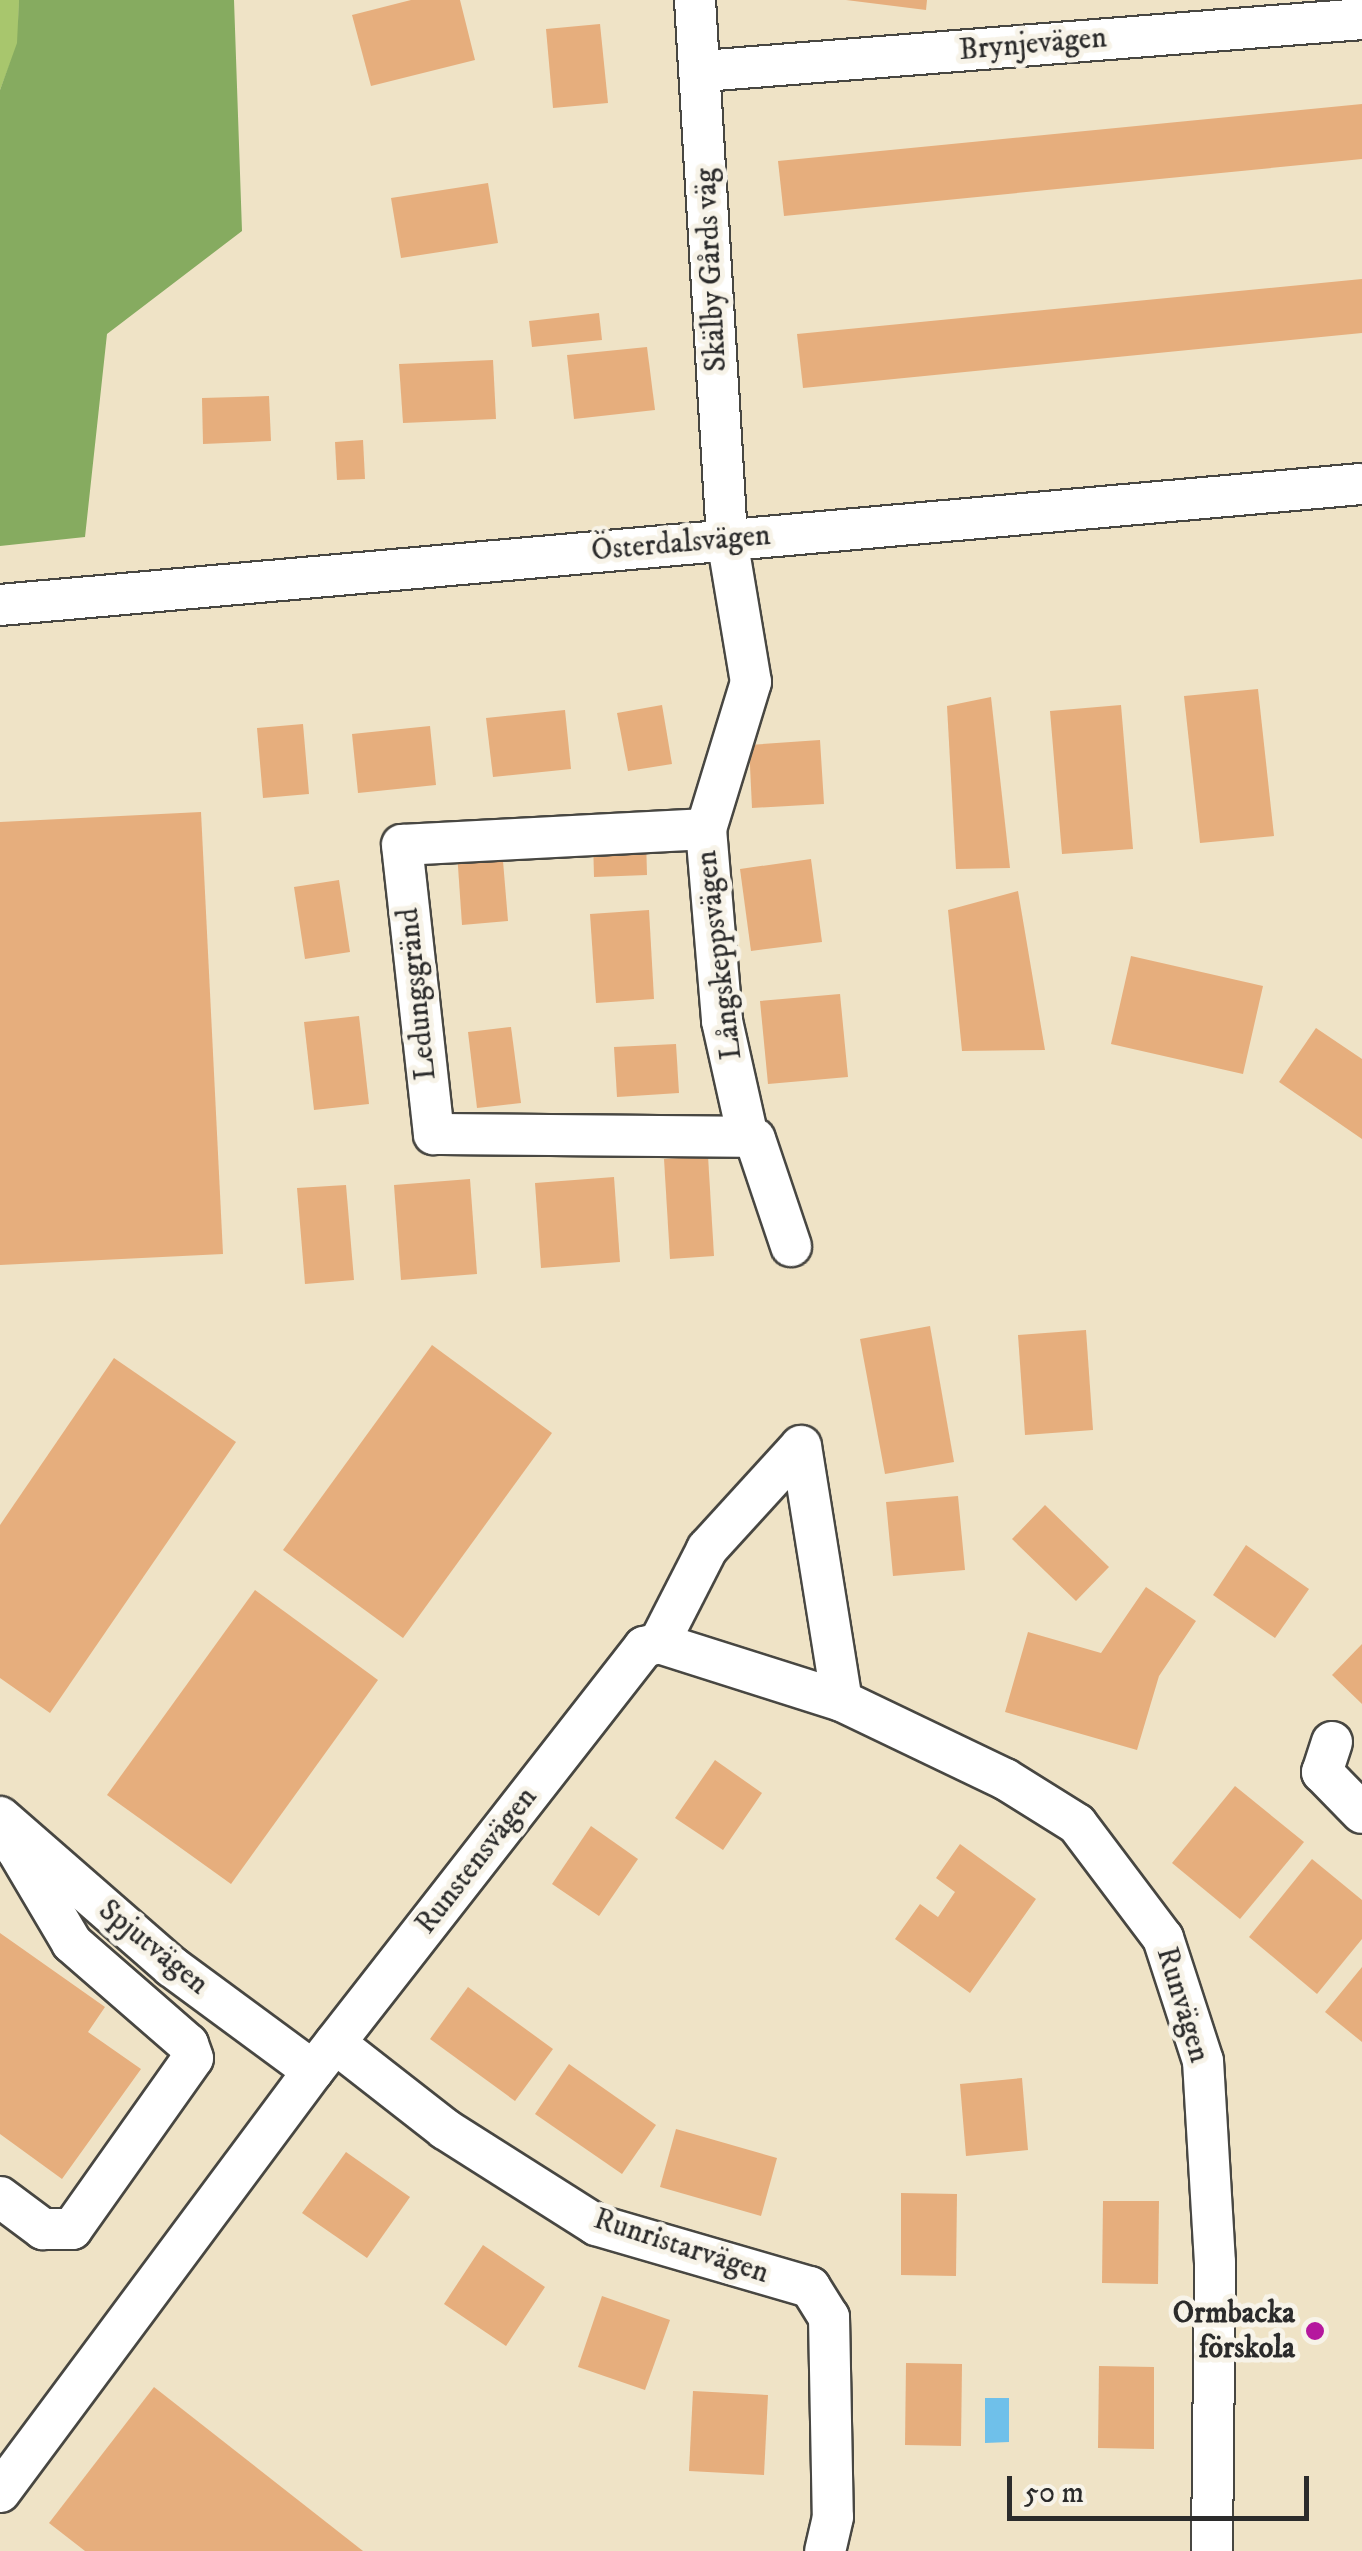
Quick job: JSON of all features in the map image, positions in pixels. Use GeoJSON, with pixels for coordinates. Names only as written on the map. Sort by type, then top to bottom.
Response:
{"type":"FeatureCollection","features":[{"type":"Feature","properties":{"kind":"street","name":"Skälby Gårds väg"},"geometry":{"type":"LineString","coordinates":[[694,0],[703,71],[728,540]]}},
{"type":"Feature","properties":{"kind":"street","name":"Brynjevägen"},"geometry":{"type":"LineString","coordinates":[[703,71],[1362,19]]}},
{"type":"Feature","properties":{"kind":"street","name":"Österdalsvägen"},"geometry":{"type":"LineString","coordinates":[[0,605],[1362,484]]}},
{"type":"Feature","properties":{"kind":"street","name":"Långskeppsvägen"},"geometry":{"type":"LineString","coordinates":[[728,540],[750,682],[706,829],[722,1021],[748,1137],[754,1139],[791,1246]]}},
{"type":"Feature","properties":{"kind":"street","name":"Ledungsgränd"},"geometry":{"type":"LineString","coordinates":[[706,829],[402,845],[434,1134],[748,1137]]}},
{"type":"Feature","properties":{"kind":"street","name":"Runstensvägen"},"geometry":{"type":"LineString","coordinates":[[0,2492],[324,2057],[644,1647],[659,1643],[707,1549],[801,1446],[842,1701]]}},
{"type":"Feature","properties":{"kind":"street","name":"Runvägen"},"geometry":{"type":"LineString","coordinates":[[659,1643],[842,1701],[926,1736],[1077,1824],[1163,1938],[1203,2061],[1215,2262],[1212,2551]]}},
{"type":"Feature","properties":{"kind":"street"},"geometry":{"type":"LineString","coordinates":[[1332,1742],[1322,1772],[1362,1814]]}},
{"type":"Feature","properties":{"kind":"street","name":"Spjutvägen"},"geometry":{"type":"LineString","coordinates":[[10,1828],[172,1967],[324,2057]]}},
{"type":"Feature","properties":{"kind":"street"},"geometry":{"type":"LineString","coordinates":[[0,2197],[43,2228],[72,2228],[193,2058],[188,2044],[72,1943],[16,1850],[10,1828]]}},
{"type":"Feature","properties":{"kind":"street","name":"Runristarvägen"},"geometry":{"type":"LineString","coordinates":[[324,2057],[596,2225],[810,2287],[829,2317],[832,2517],[824,2551]]}},
{"type":"Feature","properties":{"kind":"green space"},"geometry":{"type":"Polygon","coordinates":[[[0,0],[19,0],[18,43],[0,90],[0,0]]]}},
{"type":"Feature","properties":{"kind":"green space"},"geometry":{"type":"Polygon","coordinates":[[[19,0],[234,0],[242,231],[107,334],[85,537],[0,546],[0,90],[17,43],[19,0]]]}},
{"type":"Feature","properties":{"kind":"water"},"geometry":{"type":"Polygon","coordinates":[[[985,2398],[1009,2398],[1009,2442],[985,2443],[985,2398]]]}},
{"type":"Feature","properties":{"kind":"building"},"geometry":{"type":"Polygon","coordinates":[[[411,0],[460,0],[475,60],[371,86],[352,15],[411,0]]]}},
{"type":"Feature","properties":{"kind":"building"},"geometry":{"type":"Polygon","coordinates":[[[846,0],[927,0],[926,10],[846,0]]]}},
{"type":"Feature","properties":{"kind":"building"},"geometry":{"type":"Polygon","coordinates":[[[600,24],[608,103],[553,108],[546,29],[600,24]]]}},
{"type":"Feature","properties":{"kind":"building"},"geometry":{"type":"Polygon","coordinates":[[[1362,104],[1362,159],[784,216],[778,161],[1362,104]]]}},
{"type":"Feature","properties":{"kind":"building"},"geometry":{"type":"Polygon","coordinates":[[[488,183],[498,243],[401,258],[391,198],[488,183]]]}},
{"type":"Feature","properties":{"kind":"building"},"geometry":{"type":"Polygon","coordinates":[[[1362,279],[1362,333],[803,388],[797,334],[1362,279]]]}},
{"type":"Feature","properties":{"kind":"building"},"geometry":{"type":"Polygon","coordinates":[[[599,313],[602,340],[532,347],[529,321],[599,313]]]}},
{"type":"Feature","properties":{"kind":"building"},"geometry":{"type":"Polygon","coordinates":[[[647,347],[655,410],[574,419],[567,355],[647,347]]]}},
{"type":"Feature","properties":{"kind":"building"},"geometry":{"type":"Polygon","coordinates":[[[493,360],[496,419],[403,423],[399,364],[493,360]]]}},
{"type":"Feature","properties":{"kind":"building"},"geometry":{"type":"Polygon","coordinates":[[[269,396],[271,441],[203,444],[202,398],[269,396]]]}},
{"type":"Feature","properties":{"kind":"building"},"geometry":{"type":"Polygon","coordinates":[[[363,440],[365,479],[337,480],[335,442],[363,440]]]}},
{"type":"Feature","properties":{"kind":"building"},"geometry":{"type":"Polygon","coordinates":[[[1258,689],[1274,836],[1200,843],[1184,696],[1258,689]]]}},
{"type":"Feature","properties":{"kind":"building"},"geometry":{"type":"Polygon","coordinates":[[[991,697],[1010,868],[956,869],[947,706],[991,697]]]}},
{"type":"Feature","properties":{"kind":"building"},"geometry":{"type":"Polygon","coordinates":[[[662,705],[672,764],[628,771],[617,713],[662,705]]]}},
{"type":"Feature","properties":{"kind":"building"},"geometry":{"type":"Polygon","coordinates":[[[1121,705],[1133,849],[1062,854],[1050,711],[1121,705]]]}},
{"type":"Feature","properties":{"kind":"building"},"geometry":{"type":"Polygon","coordinates":[[[565,710],[571,769],[493,777],[486,718],[565,710]]]}},
{"type":"Feature","properties":{"kind":"building"},"geometry":{"type":"Polygon","coordinates":[[[303,724],[309,794],[263,798],[257,728],[303,724]]]}},
{"type":"Feature","properties":{"kind":"building"},"geometry":{"type":"Polygon","coordinates":[[[430,726],[436,785],[358,793],[352,734],[430,726]]]}},
{"type":"Feature","properties":{"kind":"building"},"geometry":{"type":"Polygon","coordinates":[[[820,740],[824,804],[752,808],[749,745],[820,740]]]}},
{"type":"Feature","properties":{"kind":"building"},"geometry":{"type":"Polygon","coordinates":[[[201,812],[223,1254],[0,1265],[0,822],[201,812]]]}},
{"type":"Feature","properties":{"kind":"building"},"geometry":{"type":"Polygon","coordinates":[[[646,838],[647,875],[594,877],[593,840],[646,838]]]}},
{"type":"Feature","properties":{"kind":"building"},"geometry":{"type":"Polygon","coordinates":[[[502,849],[508,921],[462,925],[457,852],[502,849]]]}},
{"type":"Feature","properties":{"kind":"building"},"geometry":{"type":"Polygon","coordinates":[[[811,859],[822,942],[751,951],[740,869],[811,859]]]}},
{"type":"Feature","properties":{"kind":"building"},"geometry":{"type":"Polygon","coordinates":[[[339,880],[350,952],[305,959],[294,887],[339,880]]]}},
{"type":"Feature","properties":{"kind":"building"},"geometry":{"type":"Polygon","coordinates":[[[1018,891],[1045,1050],[962,1051],[948,910],[1018,891]]]}},
{"type":"Feature","properties":{"kind":"building"},"geometry":{"type":"Polygon","coordinates":[[[649,910],[654,999],[596,1003],[590,914],[649,910]]]}},
{"type":"Feature","properties":{"kind":"building"},"geometry":{"type":"Polygon","coordinates":[[[1131,956],[1263,986],[1243,1074],[1111,1044],[1131,956]]]}},
{"type":"Feature","properties":{"kind":"building"},"geometry":{"type":"Polygon","coordinates":[[[840,994],[848,1077],[768,1084],[760,1001],[840,994]]]}},
{"type":"Feature","properties":{"kind":"building"},"geometry":{"type":"Polygon","coordinates":[[[359,1016],[369,1104],[314,1110],[304,1022],[359,1016]]]}},
{"type":"Feature","properties":{"kind":"building"},"geometry":{"type":"Polygon","coordinates":[[[511,1027],[521,1103],[477,1108],[468,1032],[511,1027]]]}},
{"type":"Feature","properties":{"kind":"building"},"geometry":{"type":"Polygon","coordinates":[[[1316,1028],[1362,1059],[1362,1139],[1279,1082],[1316,1028]]]}},
{"type":"Feature","properties":{"kind":"building"},"geometry":{"type":"Polygon","coordinates":[[[676,1044],[679,1093],[617,1097],[614,1047],[676,1044]]]}},
{"type":"Feature","properties":{"kind":"building"},"geometry":{"type":"Polygon","coordinates":[[[708,1156],[714,1256],[670,1259],[664,1159],[708,1156]]]}},
{"type":"Feature","properties":{"kind":"building"},"geometry":{"type":"Polygon","coordinates":[[[614,1177],[620,1262],[541,1268],[535,1183],[614,1177]]]}},
{"type":"Feature","properties":{"kind":"building"},"geometry":{"type":"Polygon","coordinates":[[[470,1179],[477,1274],[401,1280],[394,1185],[470,1179]]]}},
{"type":"Feature","properties":{"kind":"building"},"geometry":{"type":"Polygon","coordinates":[[[346,1185],[354,1280],[305,1284],[297,1188],[346,1185]]]}},
{"type":"Feature","properties":{"kind":"building"},"geometry":{"type":"Polygon","coordinates":[[[930,1326],[954,1462],[885,1474],[860,1339],[930,1326]]]}},
{"type":"Feature","properties":{"kind":"building"},"geometry":{"type":"Polygon","coordinates":[[[1086,1330],[1093,1430],[1025,1435],[1018,1335],[1086,1330]]]}},
{"type":"Feature","properties":{"kind":"building"},"geometry":{"type":"Polygon","coordinates":[[[432,1345],[552,1433],[403,1638],[283,1550],[432,1345]]]}},
{"type":"Feature","properties":{"kind":"building"},"geometry":{"type":"Polygon","coordinates":[[[114,1358],[236,1442],[50,1713],[0,1678],[0,1525],[114,1358]]]}},
{"type":"Feature","properties":{"kind":"building"},"geometry":{"type":"Polygon","coordinates":[[[958,1496],[965,1570],[893,1576],[886,1502],[958,1496]]]}},
{"type":"Feature","properties":{"kind":"building"},"geometry":{"type":"Polygon","coordinates":[[[1045,1505],[1109,1567],[1076,1601],[1012,1539],[1045,1505]]]}},
{"type":"Feature","properties":{"kind":"building"},"geometry":{"type":"Polygon","coordinates":[[[1246,1545],[1309,1589],[1275,1638],[1213,1595],[1246,1545]]]}},
{"type":"Feature","properties":{"kind":"building"},"geometry":{"type":"Polygon","coordinates":[[[1146,1587],[1196,1621],[1159,1676],[1137,1750],[1005,1712],[1028,1632],[1101,1653],[1146,1587]]]}},
{"type":"Feature","properties":{"kind":"building"},"geometry":{"type":"Polygon","coordinates":[[[255,1590],[378,1680],[231,1884],[107,1795],[255,1590]]]}},
{"type":"Feature","properties":{"kind":"building"},"geometry":{"type":"Polygon","coordinates":[[[1362,1644],[1362,1704],[1332,1675],[1362,1644]]]}},
{"type":"Feature","properties":{"kind":"building"},"geometry":{"type":"Polygon","coordinates":[[[715,1760],[762,1793],[723,1850],[675,1818],[715,1760]]]}},
{"type":"Feature","properties":{"kind":"building"},"geometry":{"type":"Polygon","coordinates":[[[1235,1786],[1304,1842],[1240,1919],[1172,1863],[1235,1786]]]}},
{"type":"Feature","properties":{"kind":"building"},"geometry":{"type":"Polygon","coordinates":[[[591,1826],[638,1859],[599,1916],[552,1884],[591,1826]]]}},
{"type":"Feature","properties":{"kind":"building"},"geometry":{"type":"Polygon","coordinates":[[[960,1844],[1036,1899],[970,1993],[895,1939],[920,1904],[938,1917],[955,1892],[936,1878],[960,1844]]]}},
{"type":"Feature","properties":{"kind":"building"},"geometry":{"type":"Polygon","coordinates":[[[1312,1859],[1362,1900],[1362,1939],[1317,1994],[1249,1937],[1312,1859]]]}},
{"type":"Feature","properties":{"kind":"building"},"geometry":{"type":"Polygon","coordinates":[[[0,1933],[105,2007],[88,2032],[141,2069],[62,2179],[0,2134],[0,1933]]]}},
{"type":"Feature","properties":{"kind":"building"},"geometry":{"type":"Polygon","coordinates":[[[1362,1967],[1362,2042],[1325,2012],[1362,1967]]]}},
{"type":"Feature","properties":{"kind":"building"},"geometry":{"type":"Polygon","coordinates":[[[468,1987],[553,2049],[515,2101],[430,2039],[468,1987]]]}},
{"type":"Feature","properties":{"kind":"building"},"geometry":{"type":"Polygon","coordinates":[[[569,2064],[656,2125],[622,2174],[535,2114],[569,2064]]]}},
{"type":"Feature","properties":{"kind":"building"},"geometry":{"type":"Polygon","coordinates":[[[1022,2078],[1028,2150],[966,2156],[960,2084],[1022,2078]]]}},
{"type":"Feature","properties":{"kind":"building"},"geometry":{"type":"Polygon","coordinates":[[[676,2129],[777,2158],[761,2216],[660,2187],[676,2129]]]}},
{"type":"Feature","properties":{"kind":"building"},"geometry":{"type":"Polygon","coordinates":[[[346,2152],[410,2197],[367,2258],[302,2213],[346,2152]]]}},
{"type":"Feature","properties":{"kind":"building"},"geometry":{"type":"Polygon","coordinates":[[[901,2193],[957,2194],[956,2276],[901,2275],[901,2193]]]}},
{"type":"Feature","properties":{"kind":"building"},"geometry":{"type":"Polygon","coordinates":[[[1103,2201],[1159,2201],[1158,2284],[1102,2283],[1103,2201]]]}},
{"type":"Feature","properties":{"kind":"building"},"geometry":{"type":"Polygon","coordinates":[[[483,2245],[545,2287],[506,2346],[444,2304],[483,2245]]]}},
{"type":"Feature","properties":{"kind":"building"},"geometry":{"type":"Polygon","coordinates":[[[602,2296],[670,2320],[645,2390],[578,2367],[602,2296]]]}},
{"type":"Feature","properties":{"kind":"building"},"geometry":{"type":"Polygon","coordinates":[[[906,2363],[962,2364],[961,2446],[905,2445],[906,2363]]]}},
{"type":"Feature","properties":{"kind":"building"},"geometry":{"type":"Polygon","coordinates":[[[1099,2366],[1154,2367],[1154,2449],[1098,2448],[1099,2366]]]}},
{"type":"Feature","properties":{"kind":"building"},"geometry":{"type":"Polygon","coordinates":[[[154,2387],[363,2551],[85,2551],[49,2523],[154,2387]]]}},
{"type":"Feature","properties":{"kind":"building"},"geometry":{"type":"Polygon","coordinates":[[[693,2391],[768,2395],[764,2475],[689,2471],[693,2391]]]}},
{"type":"Feature","properties":{"kind":"place","name":"Ormbacka förskola"},"geometry":{"type":"Point","coordinates":[1315,2331]}}]}
